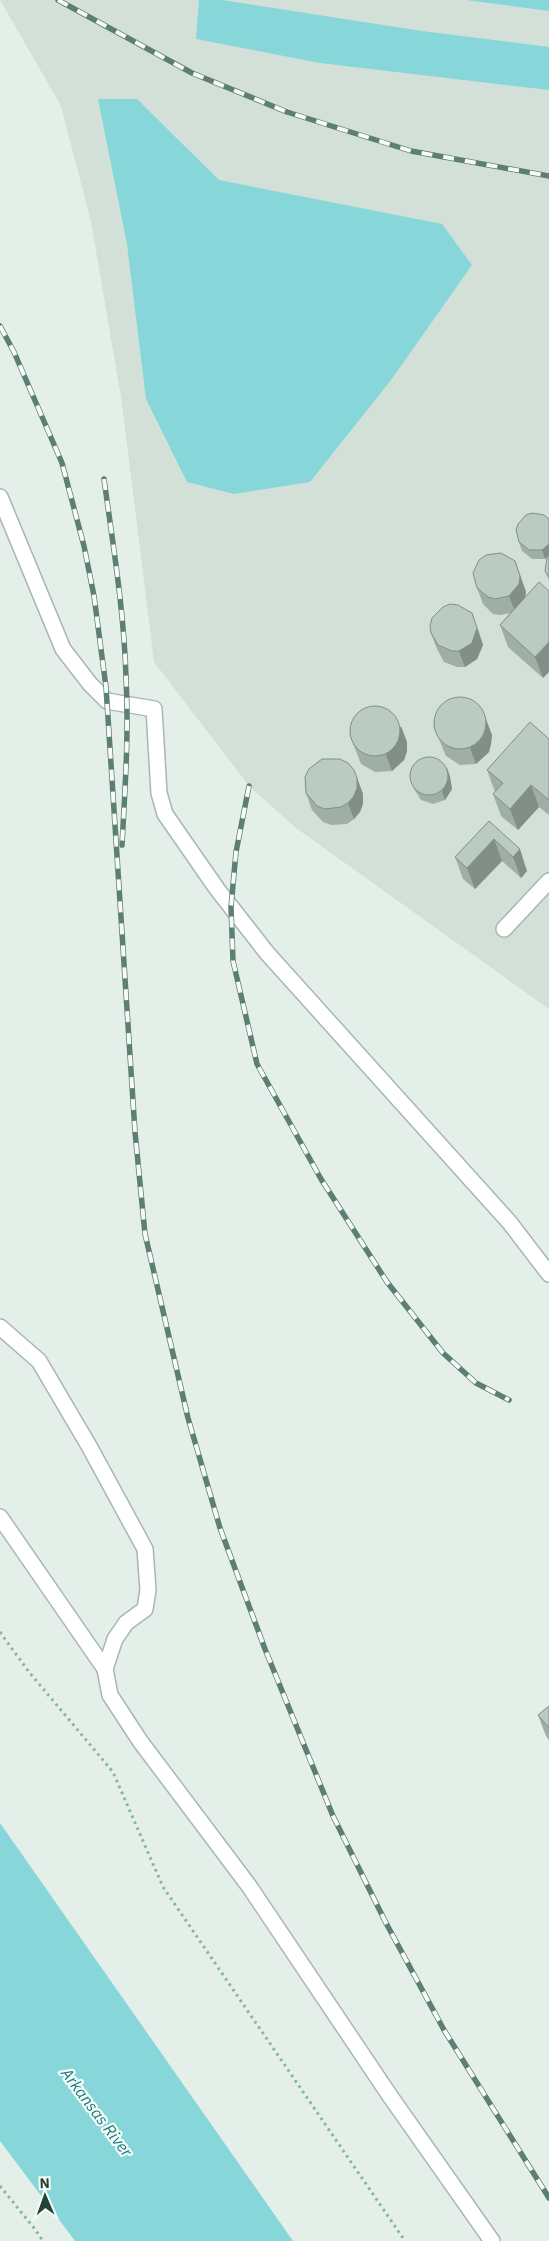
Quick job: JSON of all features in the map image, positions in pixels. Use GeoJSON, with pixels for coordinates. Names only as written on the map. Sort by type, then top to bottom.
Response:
{"type":"FeatureCollection","features":[{"type":"Feature","properties":{"kind":"lane"},"geometry":{"type":"LineString","coordinates":[[0,498],[63,649],[90,684],[107,701],[154,709],[159,793],[165,814],[218,889],[267,953],[510,1223],[549,1274]]}},
{"type":"Feature","properties":{"kind":"lane"},"geometry":{"type":"LineString","coordinates":[[504,928],[549,881]]}},
{"type":"Feature","properties":{"kind":"lane"},"geometry":{"type":"LineString","coordinates":[[0,1328],[38,1361],[89,1446],[145,1550],[148,1590],[145,1609],[126,1623],[115,1639],[105,1669]]}},
{"type":"Feature","properties":{"kind":"lane"},"geometry":{"type":"LineString","coordinates":[[0,1517],[105,1669],[110,1695],[140,1740],[249,1886],[390,2096],[492,2241]]}},
{"type":"Feature","properties":{"kind":"path"},"geometry":{"type":"LineString","coordinates":[[0,1632],[29,1672],[113,1772],[162,1887],[405,2241]]}},
{"type":"Feature","properties":{"kind":"path"},"geometry":{"type":"LineString","coordinates":[[0,2186],[43,2241]]}},
{"type":"Feature","properties":{"kind":"shaded area"},"geometry":{"type":"Polygon","coordinates":[[[0,0],[549,0],[549,1009],[296,828],[249,786],[154,662],[121,397],[91,222],[61,106],[0,0]]]}},
{"type":"Feature","properties":{"kind":"water"},"geometry":{"type":"Polygon","coordinates":[[[199,0],[222,0],[422,31],[549,47],[549,90],[320,63],[196,39],[199,0]]]}},
{"type":"Feature","properties":{"kind":"water"},"geometry":{"type":"Polygon","coordinates":[[[466,0],[549,0],[549,11],[466,0]]]}},
{"type":"Feature","properties":{"kind":"water"},"geometry":{"type":"Polygon","coordinates":[[[98,99],[137,99],[219,180],[442,224],[472,265],[391,380],[310,482],[234,494],[187,482],[146,399],[127,244],[98,99]]]}},
{"type":"Feature","properties":{"kind":"water","name":"Arkansas River"},"geometry":{"type":"Polygon","coordinates":[[[0,1823],[293,2241],[75,2241],[0,2141],[0,1823]]]}},
{"type":"Feature","properties":{"kind":"building"},"geometry":{"type":"Polygon","coordinates":[[[532,513],[544,515],[549,519],[549,544],[542,550],[529,550],[519,542],[516,530],[518,524],[526,515],[532,513]]]}},
{"type":"Feature","properties":{"kind":"building"},"geometry":{"type":"Polygon","coordinates":[[[501,553],[515,561],[520,576],[519,584],[509,596],[495,599],[488,597],[477,588],[473,573],[479,560],[486,555],[501,553]]]}},
{"type":"Feature","properties":{"kind":"building"},"geometry":{"type":"Polygon","coordinates":[[[549,555],[549,577],[545,571],[549,555]]]}},
{"type":"Feature","properties":{"kind":"building"},"geometry":{"type":"Polygon","coordinates":[[[539,582],[549,591],[549,642],[535,657],[500,625],[539,582]]]}},
{"type":"Feature","properties":{"kind":"building"},"geometry":{"type":"Polygon","coordinates":[[[450,604],[458,605],[472,613],[477,628],[472,643],[459,651],[452,651],[438,645],[431,633],[432,618],[443,607],[450,604]]]}},
{"type":"Feature","properties":{"kind":"building"},"geometry":{"type":"Polygon","coordinates":[[[460,697],[470,699],[478,705],[484,713],[486,723],[484,733],[478,741],[470,747],[460,749],[450,747],[442,741],[436,733],[434,723],[436,713],[442,705],[450,699],[460,697]]]}},
{"type":"Feature","properties":{"kind":"building"},"geometry":{"type":"Polygon","coordinates":[[[380,706],[393,713],[399,721],[399,741],[393,749],[385,755],[370,756],[357,749],[351,741],[350,726],[357,713],[365,707],[380,706]]]}},
{"type":"Feature","properties":{"kind":"building"},"geometry":{"type":"Polygon","coordinates":[[[530,722],[549,739],[549,800],[531,785],[510,809],[493,794],[503,783],[487,770],[530,722]]]}},
{"type":"Feature","properties":{"kind":"building"},"geometry":{"type":"Polygon","coordinates":[[[429,757],[442,763],[448,776],[442,789],[429,795],[416,789],[410,776],[416,763],[429,757]]]}},
{"type":"Feature","properties":{"kind":"building"},"geometry":{"type":"Polygon","coordinates":[[[322,759],[340,759],[348,763],[354,770],[357,778],[357,788],[354,796],[341,807],[325,809],[317,806],[306,793],[305,777],[309,769],[322,759]]]}},
{"type":"Feature","properties":{"kind":"building"},"geometry":{"type":"Polygon","coordinates":[[[489,821],[520,849],[513,857],[494,839],[467,868],[455,857],[489,821]]]}},
{"type":"Feature","properties":{"kind":"building"},"geometry":{"type":"Polygon","coordinates":[[[549,1706],[549,1728],[538,1715],[549,1706]]]}},
{"type":"Feature","properties":{"kind":"railway"},"geometry":{"type":"LineString","coordinates":[[58,0],[192,73],[287,112],[411,151],[549,176]]}},
{"type":"Feature","properties":{"kind":"railway"},"geometry":{"type":"LineString","coordinates":[[0,326],[14,352],[62,463],[84,546],[94,596],[106,687],[135,1132],[145,1234],[188,1418],[220,1528],[265,1649],[333,1816],[386,1923],[444,2030],[549,2198]]}},
{"type":"Feature","properties":{"kind":"railway"},"geometry":{"type":"LineString","coordinates":[[104,479],[118,578],[125,652],[127,740],[122,845]]}},
{"type":"Feature","properties":{"kind":"railway"},"geometry":{"type":"LineString","coordinates":[[249,786],[236,852],[231,907],[233,961],[257,1064],[321,1179],[387,1282],[443,1353],[476,1383],[509,1400]]}}]}
